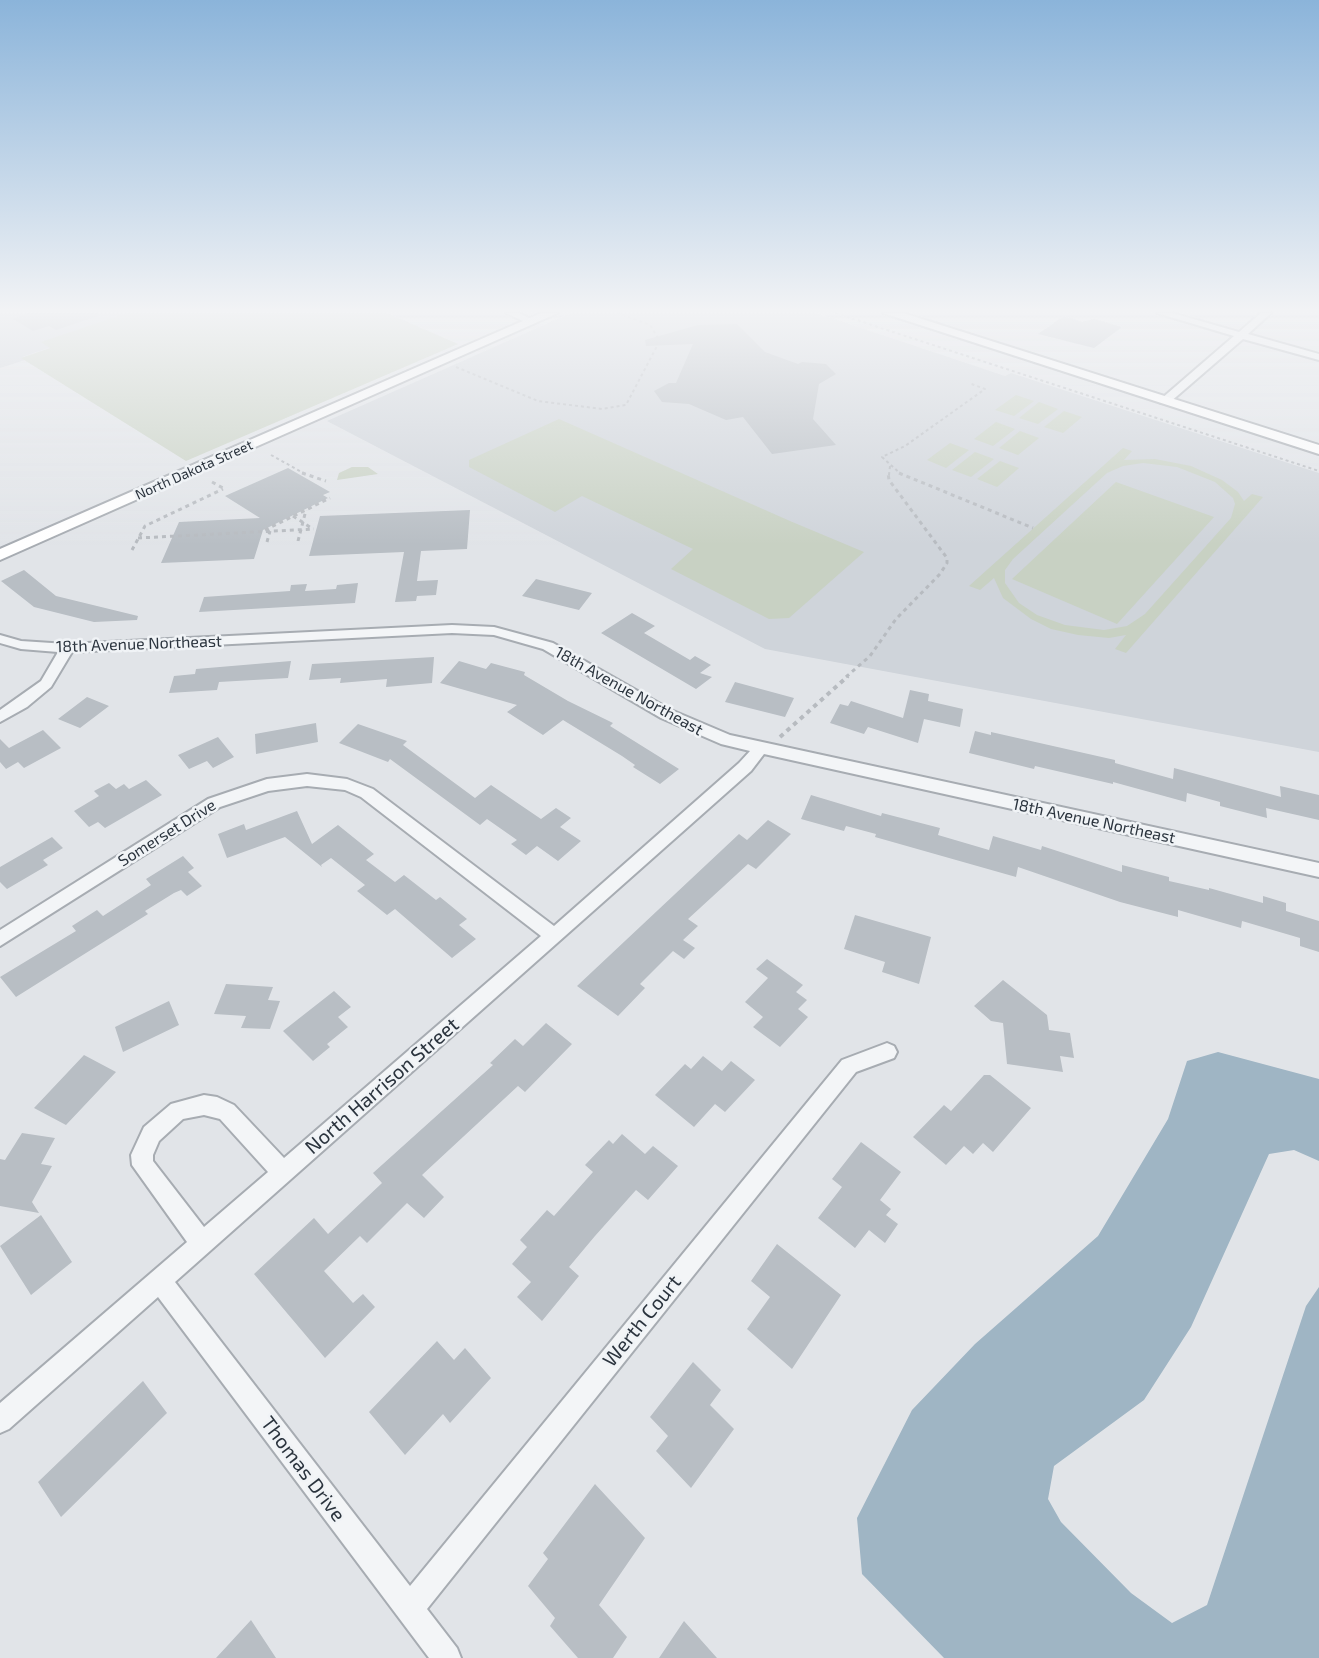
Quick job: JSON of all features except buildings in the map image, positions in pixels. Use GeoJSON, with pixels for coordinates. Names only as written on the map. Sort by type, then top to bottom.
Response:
{"type":"FeatureCollection","features":[{"type":"Feature","properties":{"kind":"street","name":"North Dakota Street"},"geometry":{"type":"LineString","coordinates":[[0,555],[376,390]]}},
{"type":"Feature","properties":{"kind":"street"},"geometry":{"type":"LineString","coordinates":[[1132,390],[1319,450]]}},
{"type":"Feature","properties":{"kind":"street"},"geometry":{"type":"LineString","coordinates":[[1165,401],[1177,390]]}},
{"type":"Feature","properties":{"kind":"street","name":"18th Avenue Northeast"},"geometry":{"type":"LineString","coordinates":[[0,639],[21,645],[67,648],[452,629],[494,631],[532,640],[565,655],[666,714],[707,734],[760,748],[1319,870]]}},
{"type":"Feature","properties":{"kind":"street"},"geometry":{"type":"LineString","coordinates":[[0,717],[22,704],[46,684],[67,648]]}},
{"type":"Feature","properties":{"kind":"street","name":"North Harrison Street"},"geometry":{"type":"LineString","coordinates":[[0,1420],[554,936],[745,767],[760,748]]}},
{"type":"Feature","properties":{"kind":"street","name":"Somerset Drive"},"geometry":{"type":"LineString","coordinates":[[0,939],[214,803],[267,784],[307,780],[347,785],[375,798],[554,936]]}},
{"type":"Feature","properties":{"kind":"street","name":"Werth Court"},"geometry":{"type":"LineString","coordinates":[[409,1608],[849,1065],[887,1052]]}},
{"type":"Feature","properties":{"kind":"street"},"geometry":{"type":"LineString","coordinates":[[202,1243],[143,1165],[142,1155],[152,1134],[178,1111],[204,1105],[217,1107],[227,1112],[282,1172]]}},
{"type":"Feature","properties":{"kind":"street","name":"Thomas Drive"},"geometry":{"type":"LineString","coordinates":[[159,1280],[447,1658]]}},
{"type":"Feature","properties":{"kind":"path"},"geometry":{"type":"LineString","coordinates":[[515,390],[538,400],[602,409],[626,405],[634,390]]}},
{"type":"Feature","properties":{"kind":"path"},"geometry":{"type":"LineString","coordinates":[[984,390],[906,446],[882,457],[911,480],[1033,528]]}},
{"type":"Feature","properties":{"kind":"path"},"geometry":{"type":"LineString","coordinates":[[1072,390],[1319,471]]}},
{"type":"Feature","properties":{"kind":"path"},"geometry":{"type":"LineString","coordinates":[[271,455],[301,473],[326,481]]}},
{"type":"Feature","properties":{"kind":"path"},"geometry":{"type":"LineString","coordinates":[[760,748],[778,739],[870,656],[896,619],[940,574],[947,563],[947,558],[889,480],[890,465]]}},
{"type":"Feature","properties":{"kind":"path"},"geometry":{"type":"LineString","coordinates":[[132,550],[145,525],[223,489],[212,482]]}},
{"type":"Feature","properties":{"kind":"path"},"geometry":{"type":"LineString","coordinates":[[262,531],[330,498]]}},
{"type":"Feature","properties":{"kind":"path"},"geometry":{"type":"LineString","coordinates":[[298,541],[306,510]]}},
{"type":"Feature","properties":{"kind":"path"},"geometry":{"type":"LineString","coordinates":[[138,538],[314,529],[293,516]]}},
{"type":"Feature","properties":{"kind":"path"},"geometry":{"type":"LineString","coordinates":[[267,542],[270,531]]}},
{"type":"Feature","properties":{"kind":"shaded area"},"geometry":{"type":"Polygon","coordinates":[[[396,390],[1065,390],[1319,473],[1319,752],[765,649],[327,421],[396,390]]]}},
{"type":"Feature","properties":{"kind":"green space"},"geometry":{"type":"Polygon","coordinates":[[[73,390],[350,390],[186,461],[73,390]]]}},
{"type":"Feature","properties":{"kind":"green space"},"geometry":{"type":"Polygon","coordinates":[[[1016,395],[1034,401],[1014,416],[995,410],[1016,395]]]}},
{"type":"Feature","properties":{"kind":"green space"},"geometry":{"type":"Polygon","coordinates":[[[1039,402],[1058,409],[1038,424],[1019,418],[1039,402]]]}},
{"type":"Feature","properties":{"kind":"green space"},"geometry":{"type":"Polygon","coordinates":[[[1064,411],[1082,417],[1063,433],[1044,427],[1064,411]]]}},
{"type":"Feature","properties":{"kind":"green space"},"geometry":{"type":"Polygon","coordinates":[[[559,419],[864,552],[789,618],[769,619],[671,569],[693,549],[582,496],[555,512],[469,467],[469,460],[559,419]]]}},
{"type":"Feature","properties":{"kind":"green space"},"geometry":{"type":"Polygon","coordinates":[[[996,422],[1015,429],[993,446],[974,439],[996,422]]]}},
{"type":"Feature","properties":{"kind":"green space"},"geometry":{"type":"Polygon","coordinates":[[[1020,431],[1039,438],[1018,455],[999,448],[1020,431]]]}},
{"type":"Feature","properties":{"kind":"green space"},"geometry":{"type":"Polygon","coordinates":[[[950,443],[969,450],[946,468],[927,460],[950,443]]]}},
{"type":"Feature","properties":{"kind":"green space"},"geometry":{"type":"Polygon","coordinates":[[[1123,448],[1132,451],[1124,460],[1155,459],[1191,466],[1222,480],[1238,492],[1244,501],[1252,494],[1263,497],[1126,653],[1115,649],[1126,635],[1109,638],[1078,635],[1051,629],[1031,619],[1003,598],[994,578],[980,590],[969,586],[1123,448]],[[1143,463],[1123,466],[1107,473],[1013,559],[1005,570],[1005,583],[1019,603],[1037,615],[1065,625],[1104,630],[1127,626],[1145,614],[1231,518],[1235,504],[1233,498],[1215,482],[1177,467],[1143,463]]]}},
{"type":"Feature","properties":{"kind":"green space"},"geometry":{"type":"Polygon","coordinates":[[[975,452],[994,459],[971,477],[952,470],[975,452]]]}},
{"type":"Feature","properties":{"kind":"green space"},"geometry":{"type":"Polygon","coordinates":[[[1000,461],[1019,468],[997,487],[977,479],[1000,461]]]}},
{"type":"Feature","properties":{"kind":"green space"},"geometry":{"type":"Polygon","coordinates":[[[352,467],[368,467],[378,474],[337,480],[339,473],[352,467]]]}},
{"type":"Feature","properties":{"kind":"green space"},"geometry":{"type":"Polygon","coordinates":[[[1116,482],[1214,517],[1117,624],[1012,579],[1116,482]]]}},
{"type":"Feature","properties":{"kind":"water"},"geometry":{"type":"Polygon","coordinates":[[[1218,1052],[1319,1079],[1319,1161],[1294,1150],[1269,1154],[1191,1327],[1144,1400],[1054,1466],[1048,1499],[1061,1522],[1131,1593],[1172,1623],[1207,1605],[1306,1306],[1319,1287],[1319,1658],[944,1658],[862,1574],[857,1518],[912,1410],[975,1344],[1098,1236],[1168,1119],[1187,1061],[1218,1052]]]}}]}
